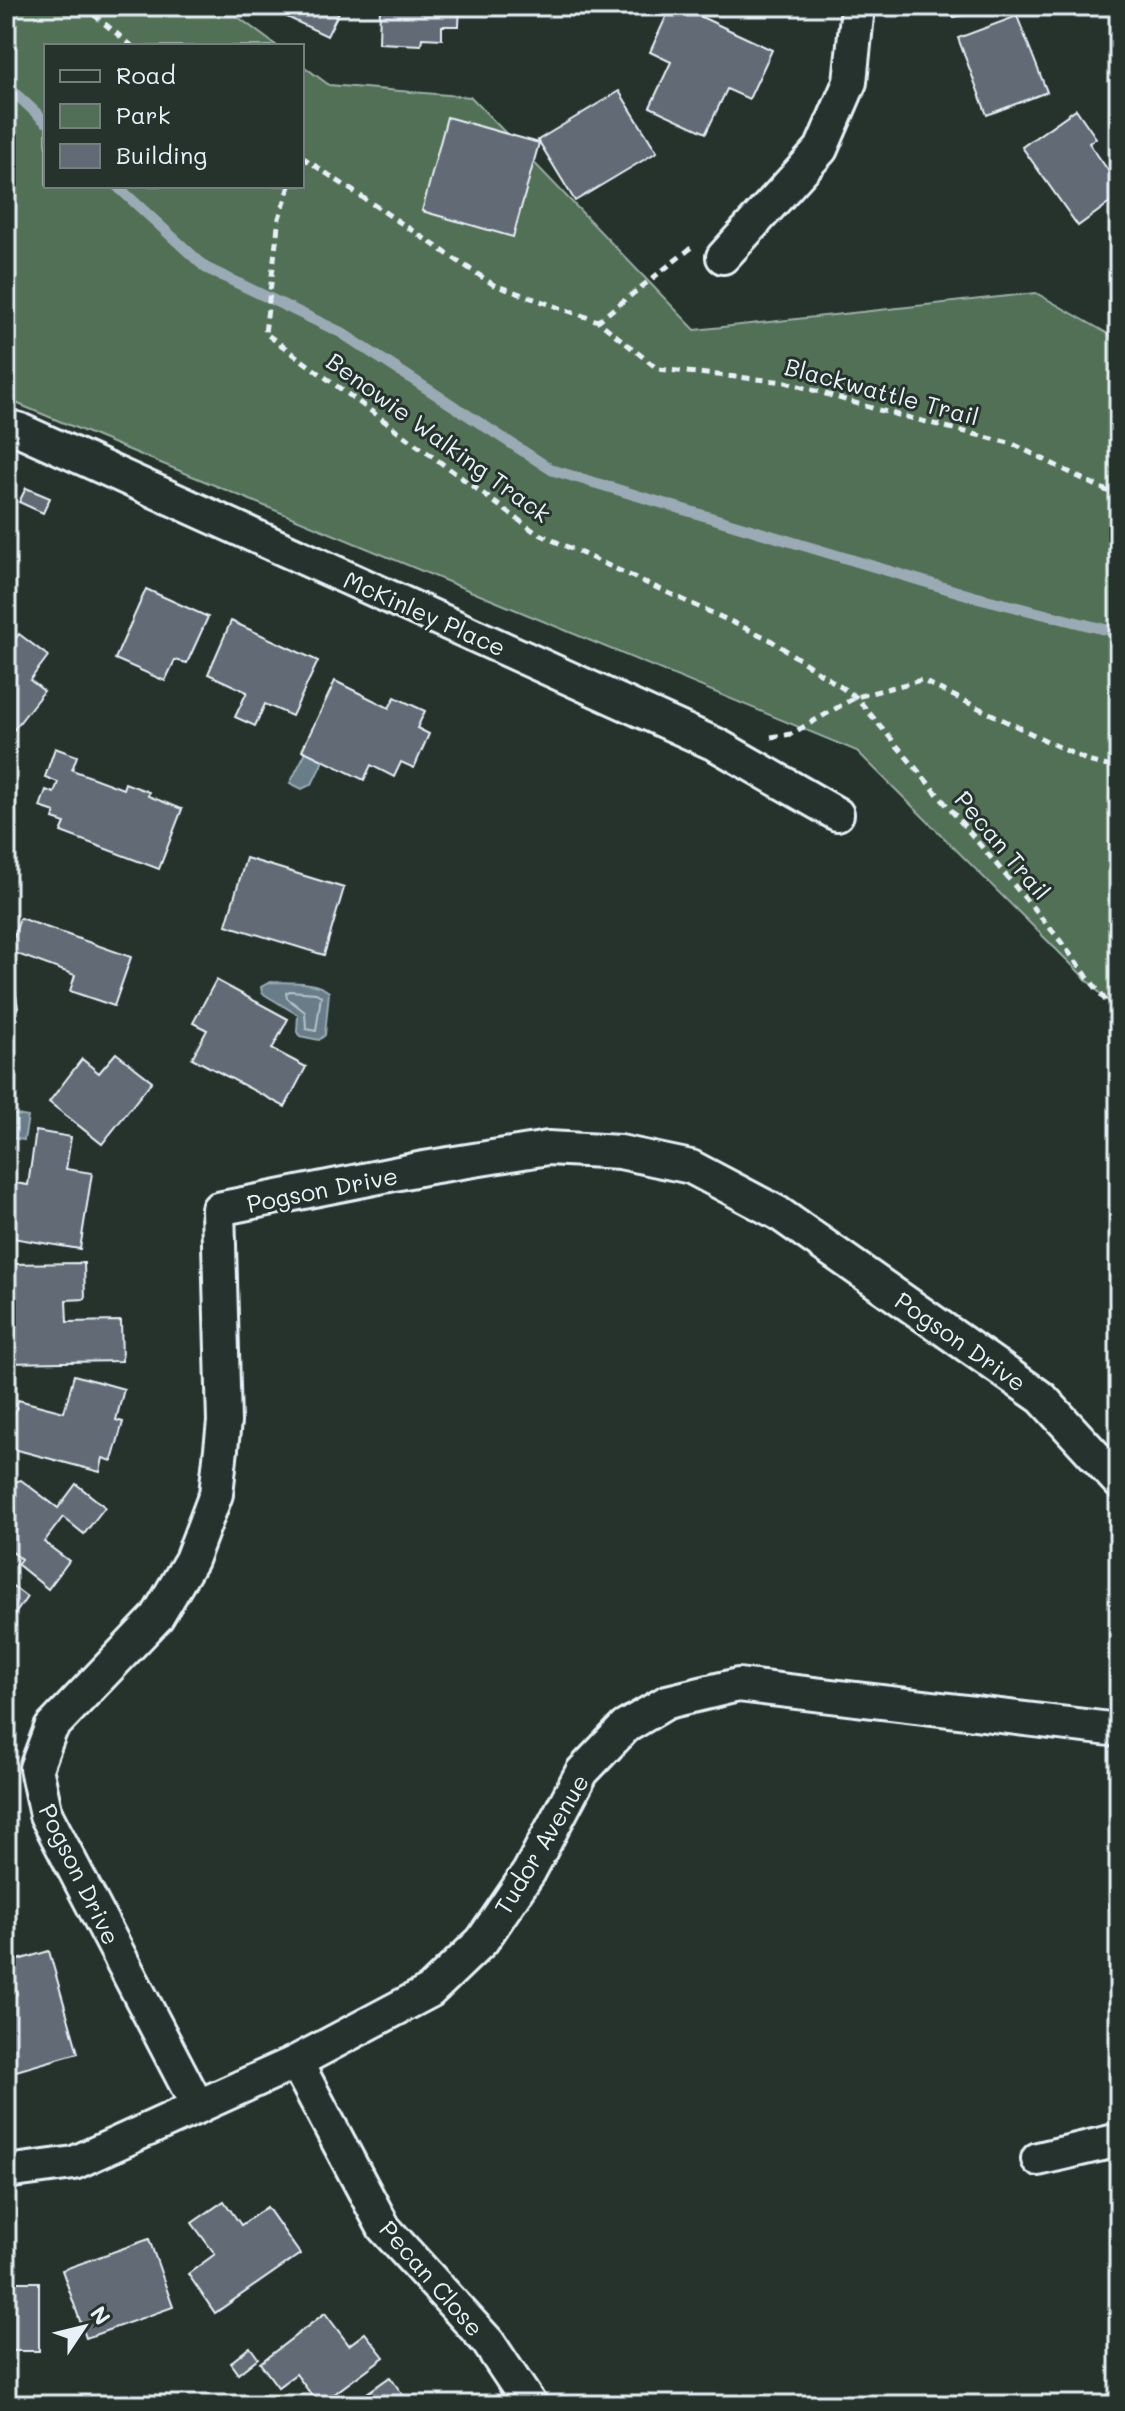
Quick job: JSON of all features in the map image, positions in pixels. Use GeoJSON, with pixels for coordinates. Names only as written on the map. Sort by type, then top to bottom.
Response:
{"type":"FeatureCollection","features":[{"type":"Feature","properties":{"kind":"street"},"geometry":{"type":"LineString","coordinates":[[723,257],[821,149],[850,82],[858,6]]}},
{"type":"Feature","properties":{"kind":"street","name":"McKinley Place"},"geometry":{"type":"LineString","coordinates":[[6,426],[717,745],[837,814]]}},
{"type":"Feature","properties":{"kind":"street","name":"Pogson Drive"},"geometry":{"type":"LineString","coordinates":[[198,2107],[46,1815],[36,1768],[51,1728],[157,1617],[191,1560],[216,1494],[224,1422],[218,1209],[424,1168],[548,1148],[620,1152],[691,1167],[778,1213],[1042,1398],[1119,1482]]}},
{"type":"Feature","properties":{"kind":"street","name":"Tudor Avenue"},"geometry":{"type":"LineString","coordinates":[[6,2172],[74,2163],[296,2062],[430,1991],[482,1941],[529,1872],[582,1772],[625,1727],[667,1702],[738,1685],[1119,1730]]}},
{"type":"Feature","properties":{"kind":"street","name":"Pecan Close"},"geometry":{"type":"LineString","coordinates":[[296,2062],[384,2228],[488,2342],[530,2405]]}},
{"type":"Feature","properties":{"kind":"street"},"geometry":{"type":"LineString","coordinates":[[1038,2159],[1119,2140]]}},
{"type":"Feature","properties":{"kind":"path"},"geometry":{"type":"LineString","coordinates":[[83,6],[130,44]]}},
{"type":"Feature","properties":{"kind":"path","name":"Blackwattle Trail"},"geometry":{"type":"LineString","coordinates":[[304,158],[494,285],[598,321],[658,369],[786,382],[875,409],[1013,444],[1119,497]]}},
{"type":"Feature","properties":{"kind":"path","name":"Benowie Walking Track"},"geometry":{"type":"LineString","coordinates":[[289,188],[279,218],[265,333],[535,532],[769,639],[856,697]]}},
{"type":"Feature","properties":{"kind":"path"},"geometry":{"type":"LineString","coordinates":[[598,321],[690,248],[723,257]]}},
{"type":"Feature","properties":{"kind":"path"},"geometry":{"type":"LineString","coordinates":[[717,745],[791,734],[856,697],[921,680],[1088,761],[1119,769]]}},
{"type":"Feature","properties":{"kind":"path","name":"Pecan Trail"},"geometry":{"type":"LineString","coordinates":[[856,697],[1055,934],[1119,1018]]}},
{"type":"Feature","properties":{"kind":"green space"},"geometry":{"type":"Polygon","coordinates":[[[6,6],[223,6],[274,44],[44,44],[44,188],[304,188],[304,66],[329,85],[471,97],[695,330],[1036,293],[1119,340],[1119,1012],[857,751],[6,399],[6,6]]]}},
{"type":"Feature","properties":{"kind":"water"},"geometry":{"type":"Polygon","coordinates":[[[310,744],[327,753],[312,784],[302,789],[290,783],[310,744]]]}},
{"type":"Feature","properties":{"kind":"water"},"geometry":{"type":"Polygon","coordinates":[[[270,982],[309,984],[329,992],[325,1035],[319,1040],[300,1036],[297,1032],[298,1015],[262,993],[261,987],[270,982]]]}},
{"type":"Feature","properties":{"kind":"water"},"geometry":{"type":"Polygon","coordinates":[[[6,1113],[28,1117],[24,1140],[6,1137],[6,1113]]]}},
{"type":"Feature","properties":{"kind":"building"},"geometry":{"type":"Polygon","coordinates":[[[264,6],[342,6],[327,36],[264,6]]]}},
{"type":"Feature","properties":{"kind":"building"},"geometry":{"type":"Polygon","coordinates":[[[380,6],[460,6],[459,26],[442,26],[442,39],[422,38],[421,45],[379,43],[380,6]]]}},
{"type":"Feature","properties":{"kind":"building"},"geometry":{"type":"Polygon","coordinates":[[[671,6],[678,6],[772,50],[749,99],[727,89],[706,133],[650,107],[671,62],[650,52],[671,6]]]}},
{"type":"Feature","properties":{"kind":"building"},"geometry":{"type":"Polygon","coordinates":[[[951,6],[1001,6],[954,17],[951,6]]]}},
{"type":"Feature","properties":{"kind":"building"},"geometry":{"type":"Polygon","coordinates":[[[1017,16],[1047,92],[987,115],[958,38],[1017,16]]]}},
{"type":"Feature","properties":{"kind":"building"},"geometry":{"type":"Polygon","coordinates":[[[619,91],[657,152],[575,201],[538,140],[619,91]]]}},
{"type":"Feature","properties":{"kind":"building"},"geometry":{"type":"Polygon","coordinates":[[[1076,109],[1096,138],[1089,143],[1119,186],[1119,196],[1078,226],[1022,147],[1076,109]]]}},
{"type":"Feature","properties":{"kind":"building"},"geometry":{"type":"Polygon","coordinates":[[[447,117],[539,143],[513,237],[422,211],[447,117]]]}},
{"type":"Feature","properties":{"kind":"building"},"geometry":{"type":"Polygon","coordinates":[[[1119,244],[1119,265],[1109,250],[1119,244]]]}},
{"type":"Feature","properties":{"kind":"building"},"geometry":{"type":"Polygon","coordinates":[[[26,488],[50,498],[43,513],[19,502],[26,488]]]}},
{"type":"Feature","properties":{"kind":"building"},"geometry":{"type":"Polygon","coordinates":[[[146,589],[208,617],[187,663],[175,660],[165,681],[115,659],[146,589]]]}},
{"type":"Feature","properties":{"kind":"building"},"geometry":{"type":"Polygon","coordinates":[[[231,621],[318,661],[292,716],[265,704],[255,726],[235,717],[247,692],[208,674],[231,621]]]}},
{"type":"Feature","properties":{"kind":"building"},"geometry":{"type":"Polygon","coordinates":[[[19,634],[48,656],[30,680],[44,691],[9,736],[6,734],[6,651],[19,634]]]}},
{"type":"Feature","properties":{"kind":"building"},"geometry":{"type":"Polygon","coordinates":[[[335,681],[389,708],[395,697],[425,711],[417,728],[429,734],[414,768],[401,762],[394,777],[371,765],[364,780],[302,750],[335,681]]]}},
{"type":"Feature","properties":{"kind":"building"},"geometry":{"type":"Polygon","coordinates":[[[55,748],[77,756],[72,770],[123,789],[125,783],[182,809],[159,869],[61,832],[65,823],[53,819],[55,812],[40,807],[46,790],[54,793],[58,782],[45,777],[55,748]]]}},
{"type":"Feature","properties":{"kind":"building"},"geometry":{"type":"Polygon","coordinates":[[[246,858],[344,888],[324,955],[226,925],[246,858]]]}},
{"type":"Feature","properties":{"kind":"building"},"geometry":{"type":"Polygon","coordinates":[[[20,918],[131,957],[114,1006],[70,991],[75,975],[9,951],[20,918]]]}},
{"type":"Feature","properties":{"kind":"building"},"geometry":{"type":"Polygon","coordinates":[[[6,980],[15,989],[18,1008],[6,1023],[6,980]]]}},
{"type":"Feature","properties":{"kind":"building"},"geometry":{"type":"Polygon","coordinates":[[[216,980],[288,1019],[272,1049],[306,1067],[285,1107],[192,1058],[207,1030],[193,1023],[216,980]]]}},
{"type":"Feature","properties":{"kind":"building"},"geometry":{"type":"Polygon","coordinates":[[[116,1053],[152,1081],[102,1144],[49,1102],[82,1059],[99,1073],[116,1053]]]}},
{"type":"Feature","properties":{"kind":"building"},"geometry":{"type":"Polygon","coordinates":[[[36,1131],[71,1137],[66,1169],[92,1173],[80,1249],[6,1237],[8,1182],[28,1185],[36,1131]]]}},
{"type":"Feature","properties":{"kind":"building"},"geometry":{"type":"Polygon","coordinates":[[[84,1263],[85,1299],[66,1300],[67,1322],[121,1321],[122,1361],[6,1363],[6,1264],[84,1263]]]}},
{"type":"Feature","properties":{"kind":"building"},"geometry":{"type":"Polygon","coordinates":[[[74,1375],[124,1389],[116,1420],[123,1422],[112,1461],[103,1458],[100,1472],[6,1447],[18,1400],[64,1412],[74,1375]]]}},
{"type":"Feature","properties":{"kind":"building"},"geometry":{"type":"Polygon","coordinates":[[[21,1480],[58,1508],[76,1484],[105,1507],[84,1534],[63,1517],[44,1542],[69,1561],[48,1589],[17,1564],[21,1559],[6,1547],[6,1488],[10,1483],[21,1480]]]}},
{"type":"Feature","properties":{"kind":"building"},"geometry":{"type":"Polygon","coordinates":[[[6,1581],[27,1597],[6,1627],[6,1581]]]}},
{"type":"Feature","properties":{"kind":"building"},"geometry":{"type":"Polygon","coordinates":[[[49,1951],[78,2053],[6,2074],[6,1997],[17,1994],[8,1963],[49,1951]]]}},
{"type":"Feature","properties":{"kind":"building"},"geometry":{"type":"Polygon","coordinates":[[[224,2201],[241,2225],[267,2207],[300,2254],[215,2313],[188,2274],[215,2254],[192,2223],[224,2201]]]}},
{"type":"Feature","properties":{"kind":"building"},"geometry":{"type":"Polygon","coordinates":[[[149,2239],[173,2307],[86,2338],[62,2270],[149,2239]]]}},
{"type":"Feature","properties":{"kind":"building"},"geometry":{"type":"Polygon","coordinates":[[[6,2282],[39,2282],[39,2351],[6,2351],[6,2282]]]}},
{"type":"Feature","properties":{"kind":"building"},"geometry":{"type":"Polygon","coordinates":[[[325,2313],[349,2345],[365,2333],[384,2357],[319,2405],[296,2374],[278,2387],[260,2363],[325,2313]]]}},
{"type":"Feature","properties":{"kind":"building"},"geometry":{"type":"Polygon","coordinates":[[[250,2347],[258,2358],[238,2374],[230,2363],[250,2347]]]}},
{"type":"Feature","properties":{"kind":"building"},"geometry":{"type":"Polygon","coordinates":[[[390,2377],[410,2405],[350,2405],[390,2377]]]}},
{"type":"Feature","properties":{"kind":"waterway"},"geometry":{"type":"LineString","coordinates":[[6,85],[44,120]]}},
{"type":"Feature","properties":{"kind":"waterway"},"geometry":{"type":"LineString","coordinates":[[119,188],[206,268],[340,332],[552,470],[972,596],[1119,633]]}}]}
